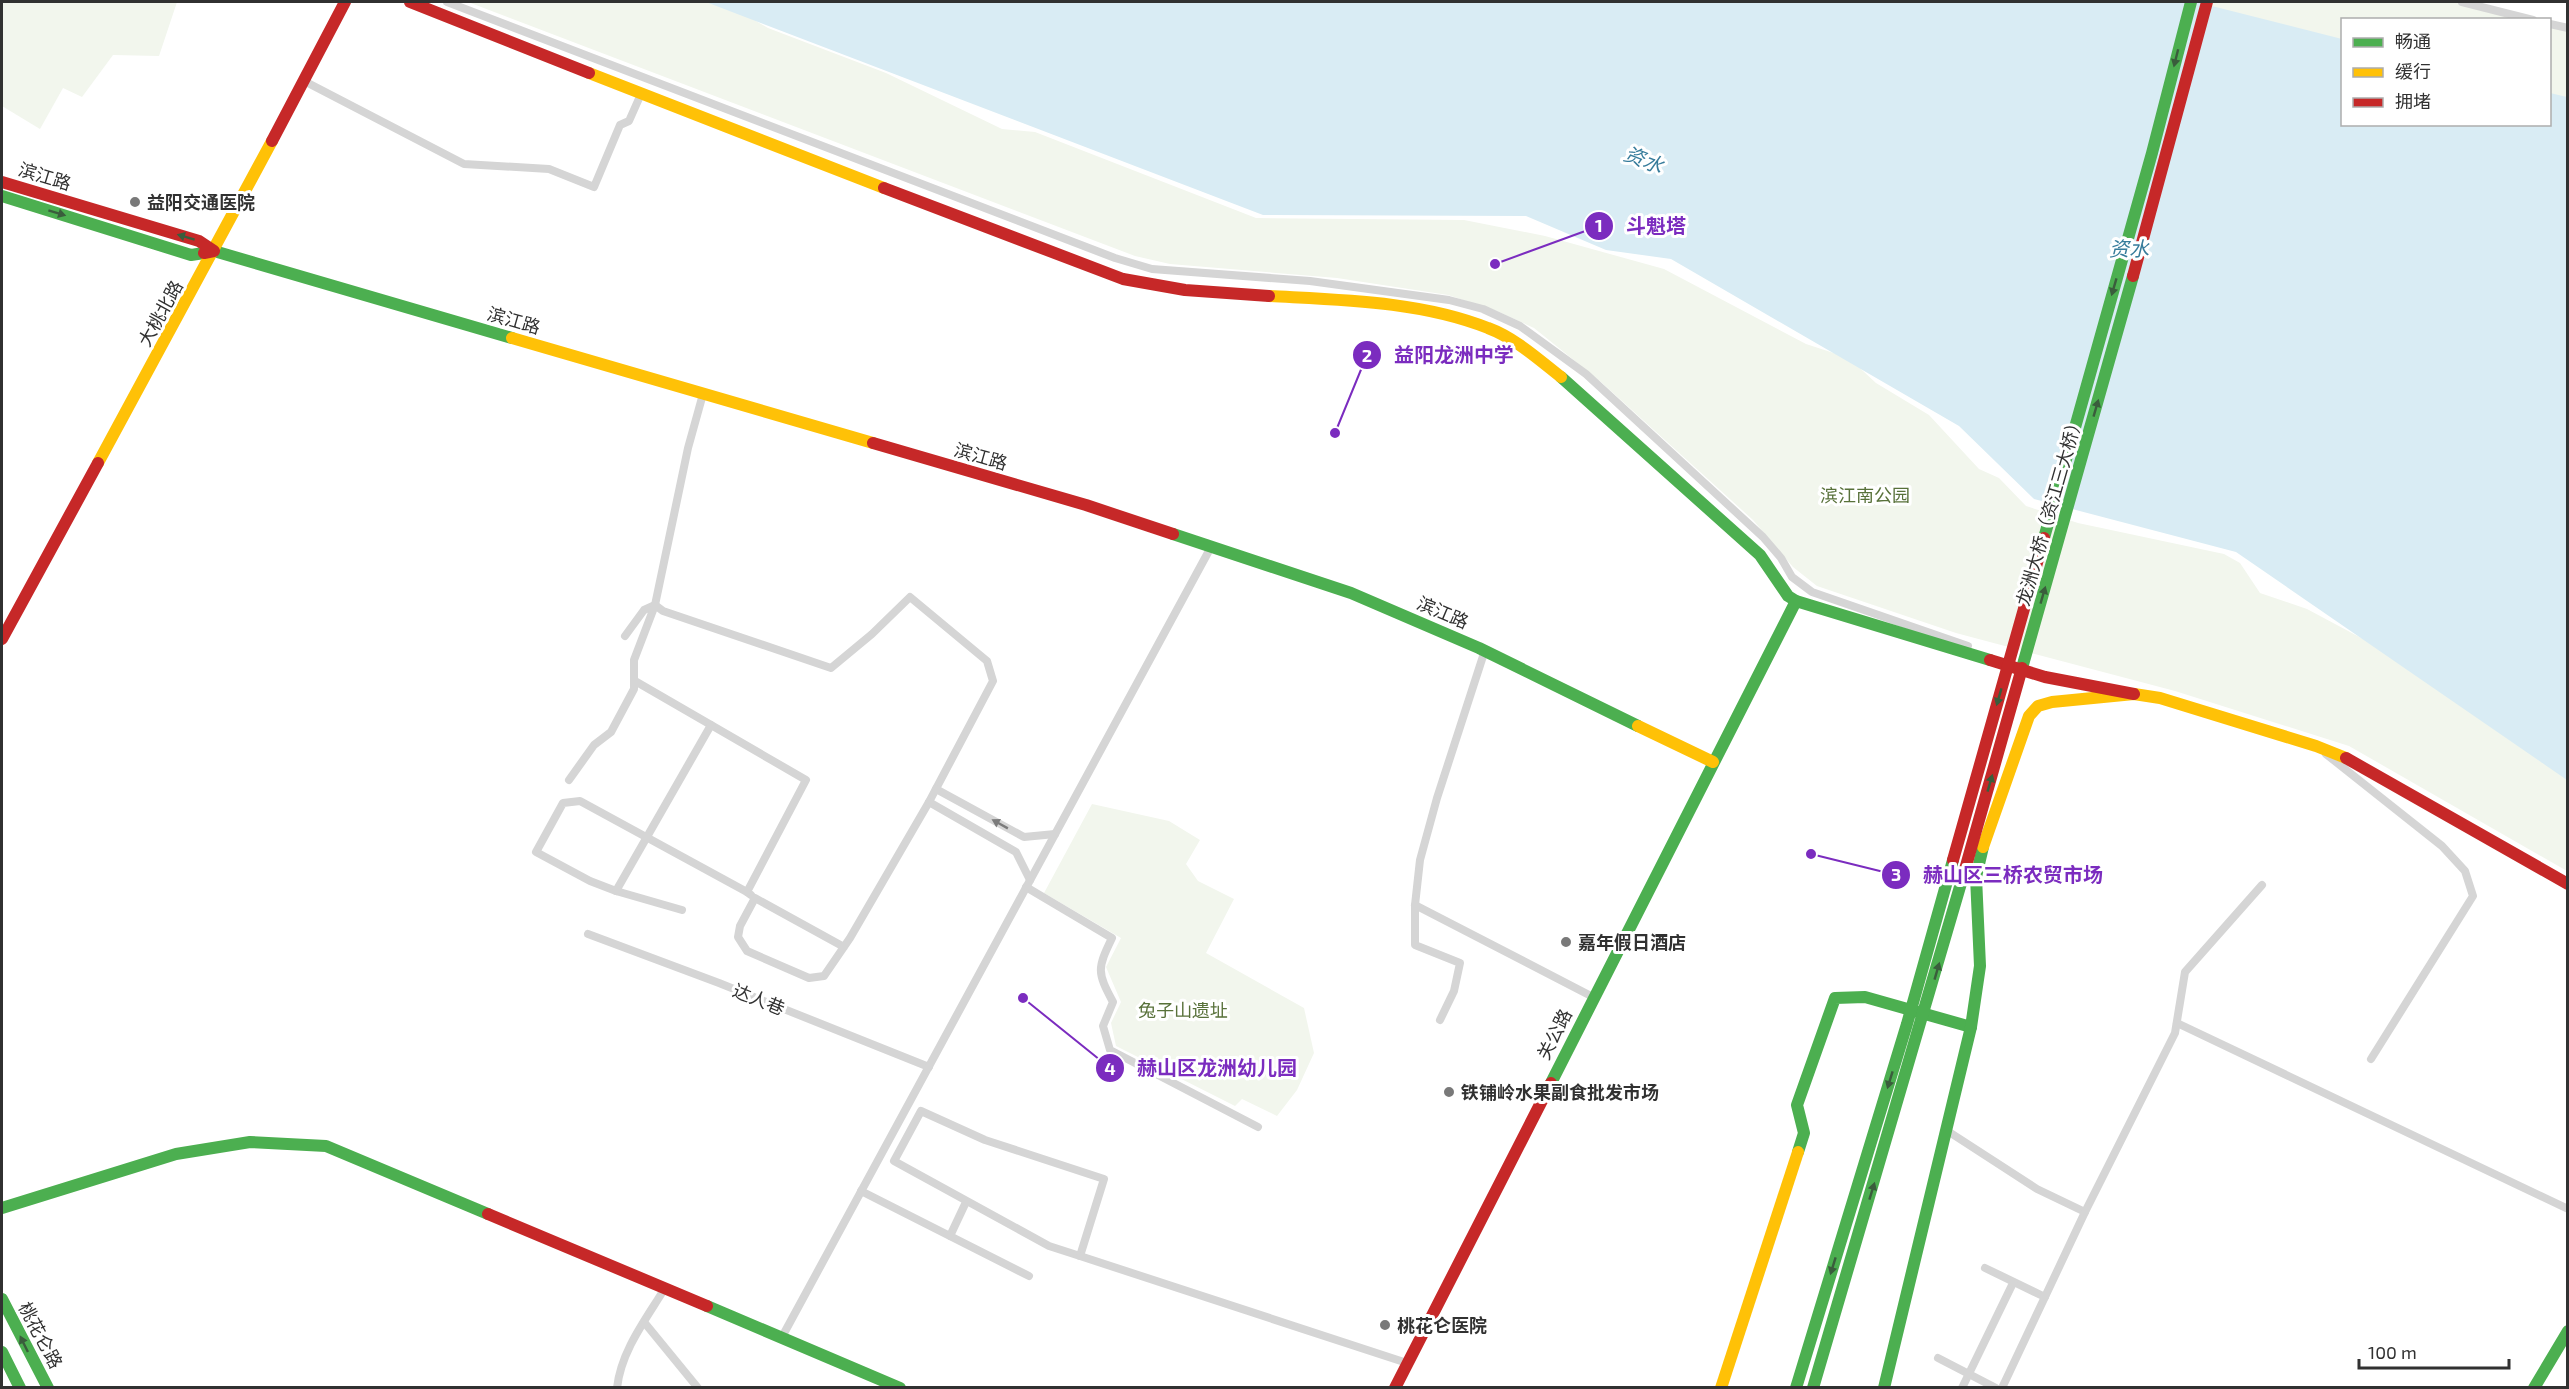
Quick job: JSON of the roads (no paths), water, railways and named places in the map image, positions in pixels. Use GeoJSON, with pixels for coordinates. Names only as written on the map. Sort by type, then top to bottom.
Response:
{"type":"FeatureCollection","features":[{"type":"Feature","properties":{"kind":"main road","name":"大桃北路"},"geometry":{"type":"LineString","coordinates":[[2,639],[214,251],[345,2]]}},
{"type":"Feature","properties":{"kind":"main road"},"geometry":{"type":"LineString","coordinates":[[410,2],[641,94],[1123,279],[1185,290],[1367,302],[1435,313],[1489,328],[1526,349],[1583,395],[1760,555],[1788,597],[2045,677],[2160,698],[2316,746],[2359,764],[2568,884]]}},
{"type":"Feature","properties":{"kind":"main road","name":"龙洲大桥（资江三大桥）"},"geometry":{"type":"LineString","coordinates":[[1796,1388],[1907,1024],[2149,164],[2191,2]]}},
{"type":"Feature","properties":{"kind":"main road","name":"龙洲大桥（资江三大桥）"},"geometry":{"type":"LineString","coordinates":[[1813,1388],[1921,1027],[2164,168],[2207,2]]}},
{"type":"Feature","properties":{"kind":"main road","name":"滨江路"},"geometry":{"type":"LineString","coordinates":[[2,182],[199,241],[214,251],[1086,505],[1350,593],[1485,650],[1713,762]]}},
{"type":"Feature","properties":{"kind":"main road","name":"滨江路"},"geometry":{"type":"LineString","coordinates":[[2,196],[191,255],[214,251]]}},
{"type":"Feature","properties":{"kind":"main road","name":"关公路"},"geometry":{"type":"LineString","coordinates":[[1395,1388],[1796,601]]}},
{"type":"Feature","properties":{"kind":"main road"},"geometry":{"type":"LineString","coordinates":[[1884,1388],[1971,1027],[1980,966],[1976,877],[1985,840],[2029,716],[2038,706],[2052,702],[2133,694]]}},
{"type":"Feature","properties":{"kind":"main road"},"geometry":{"type":"LineString","coordinates":[[1721,1388],[1804,1133],[1797,1106],[1835,998],[1865,997],[1971,1027]]}},
{"type":"Feature","properties":{"kind":"main road"},"geometry":{"type":"LineString","coordinates":[[2,1208],[176,1154],[250,1142],[326,1146],[900,1388]]}},
{"type":"Feature","properties":{"kind":"main road","name":"桃花仑路"},"geometry":{"type":"LineString","coordinates":[[2,1299],[48,1388]]}},
{"type":"Feature","properties":{"kind":"main road"},"geometry":{"type":"LineString","coordinates":[[2534,1388],[2568,1331]]}},
{"type":"Feature","properties":{"kind":"main road"},"geometry":{"type":"LineString","coordinates":[[2,1352],[20,1388]]}},
{"type":"Feature","properties":{"kind":"street"},"geometry":{"type":"LineString","coordinates":[[447,2],[1115,258],[1152,269],[1310,281],[1449,300],[1483,309],[1520,326],[1586,374],[1763,537],[1781,558],[1792,577],[1812,592],[1968,646]]}},
{"type":"Feature","properties":{"kind":"street"},"geometry":{"type":"LineString","coordinates":[[2462,2],[2524,18]]}},
{"type":"Feature","properties":{"kind":"street"},"geometry":{"type":"LineString","coordinates":[[2551,24],[2568,28]]}},
{"type":"Feature","properties":{"kind":"street"},"geometry":{"type":"LineString","coordinates":[[303,81],[464,164],[549,169],[594,187],[620,124],[629,121],[641,94]]}},
{"type":"Feature","properties":{"kind":"street"},"geometry":{"type":"LineString","coordinates":[[569,780],[594,745],[611,732],[634,688],[634,660],[655,605],[688,448],[703,393]]}},
{"type":"Feature","properties":{"kind":"street"},"geometry":{"type":"LineString","coordinates":[[782,1337],[1211,547]]}},
{"type":"Feature","properties":{"kind":"street"},"geometry":{"type":"LineString","coordinates":[[634,681],[806,780],[751,895],[738,937],[747,951],[809,978],[824,976],[844,947],[929,802],[993,681],[987,662],[910,597],[872,634],[831,668],[663,611],[655,605]]}},
{"type":"Feature","properties":{"kind":"street"},"geometry":{"type":"LineString","coordinates":[[625,636],[644,610],[655,605]]}},
{"type":"Feature","properties":{"kind":"street"},"geometry":{"type":"LineString","coordinates":[[1440,1020],[1454,992],[1460,963],[1415,945],[1414,905],[1420,860],[1437,798],[1485,650]]}},
{"type":"Feature","properties":{"kind":"street"},"geometry":{"type":"LineString","coordinates":[[616,891],[711,725]]}},
{"type":"Feature","properties":{"kind":"street"},"geometry":{"type":"LineString","coordinates":[[2316,746],[2442,846],[2465,871],[2473,896],[2371,1059]]}},
{"type":"Feature","properties":{"kind":"street"},"geometry":{"type":"LineString","coordinates":[[936,789],[1024,837],[1055,834]]}},
{"type":"Feature","properties":{"kind":"street"},"geometry":{"type":"LineString","coordinates":[[682,910],[590,881],[536,852],[563,803],[580,801],[844,947]]}},
{"type":"Feature","properties":{"kind":"street"},"geometry":{"type":"LineString","coordinates":[[929,802],[1016,852],[1028,884],[1112,938],[1101,959],[1100,978],[1113,1002],[1103,1026],[1110,1050],[1258,1127]]}},
{"type":"Feature","properties":{"kind":"street"},"geometry":{"type":"LineString","coordinates":[[2002,1388],[2085,1212],[2175,1033],[2185,972],[2262,885]]}},
{"type":"Feature","properties":{"kind":"street"},"geometry":{"type":"LineString","coordinates":[[1414,905],[1593,997]]}},
{"type":"Feature","properties":{"kind":"street","name":"达人巷"},"geometry":{"type":"LineString","coordinates":[[588,934],[929,1066]]}},
{"type":"Feature","properties":{"kind":"street"},"geometry":{"type":"LineString","coordinates":[[2177,1023],[2568,1209]]}},
{"type":"Feature","properties":{"kind":"street"},"geometry":{"type":"LineString","coordinates":[[1080,1256],[1104,1179],[986,1140],[921,1112],[894,1161],[1049,1246],[1407,1363]]}},
{"type":"Feature","properties":{"kind":"street"},"geometry":{"type":"LineString","coordinates":[[1946,1131],[2037,1189],[2085,1212]]}},
{"type":"Feature","properties":{"kind":"street"},"geometry":{"type":"LineString","coordinates":[[861,1191],[1029,1276]]}},
{"type":"Feature","properties":{"kind":"street"},"geometry":{"type":"LineString","coordinates":[[950,1236],[966,1202]]}},
{"type":"Feature","properties":{"kind":"street"},"geometry":{"type":"LineString","coordinates":[[1985,1268],[2045,1298]]}},
{"type":"Feature","properties":{"kind":"street"},"geometry":{"type":"LineString","coordinates":[[1962,1388],[2013,1283]]}},
{"type":"Feature","properties":{"kind":"street"},"geometry":{"type":"LineString","coordinates":[[617,1388],[619,1371],[644,1322],[665,1288]]}},
{"type":"Feature","properties":{"kind":"street"},"geometry":{"type":"LineString","coordinates":[[644,1322],[699,1388]]}},
{"type":"Feature","properties":{"kind":"street"},"geometry":{"type":"LineString","coordinates":[[1938,1358],[1996,1388]]}},
{"type":"Feature","properties":{"kind":"water","name":"资水"},"geometry":{"type":"Polygon","coordinates":[[[706,2],[2196,2],[2341,39],[2341,126],[2551,126],[2551,93],[2567,97],[2567,780],[2236,552],[2034,499],[1959,426],[1671,259],[1606,250],[1526,216],[1263,215],[706,2]]]}},
{"type":"Feature","properties":{"kind":"place","name":"益阳交通医院"},"geometry":{"type":"Point","coordinates":[135,202]}},
{"type":"Feature","properties":{"kind":"place","name":"斗魁塔"},"geometry":{"type":"Point","coordinates":[1495,264]}},
{"type":"Feature","properties":{"kind":"place","name":"益阳龙洲中学"},"geometry":{"type":"Point","coordinates":[1335,433]}},
{"type":"Feature","properties":{"kind":"place","name":"赫山区三桥农贸市场"},"geometry":{"type":"Point","coordinates":[1811,854]}},
{"type":"Feature","properties":{"kind":"place","name":"嘉年假日酒店"},"geometry":{"type":"Point","coordinates":[1566,942]}},
{"type":"Feature","properties":{"kind":"place","name":"赫山区龙洲幼儿园"},"geometry":{"type":"Point","coordinates":[1023,998]}},
{"type":"Feature","properties":{"kind":"place","name":"铁铺岭水果副食批发市场"},"geometry":{"type":"Point","coordinates":[1449,1092]}},
{"type":"Feature","properties":{"kind":"place","name":"桃花仑医院"},"geometry":{"type":"Point","coordinates":[1385,1325]}},
{"type":"Feature","properties":{"kind":"park label","name":"滨江南公园"},"geometry":{"type":"Point","coordinates":[1865,495]}},
{"type":"Feature","properties":{"kind":"park label","name":"兔子山遗址"},"geometry":{"type":"Point","coordinates":[1183,1010]}}]}
